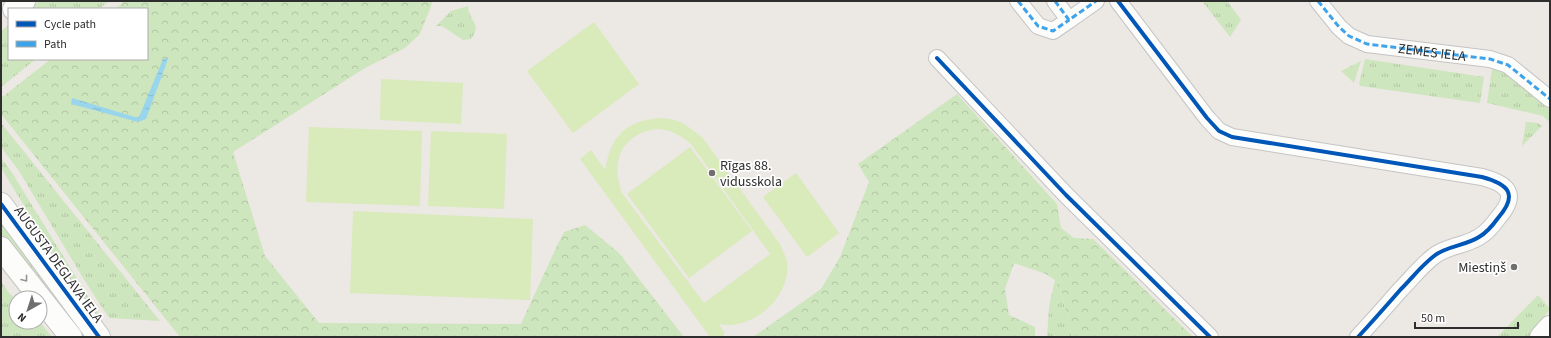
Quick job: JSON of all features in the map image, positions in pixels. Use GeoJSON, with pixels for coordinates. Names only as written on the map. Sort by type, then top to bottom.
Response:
{"type":"FeatureCollection","features":[{"type":"Feature","properties":{"kind":"main road"},"geometry":{"type":"LineString","coordinates":[[15,8],[24,1]]}},
{"type":"Feature","properties":{"kind":"main road","name":"AUGUSTA DEGLAVA IELA"},"geometry":{"type":"LineString","coordinates":[[1,204],[99,337]]}},
{"type":"Feature","properties":{"kind":"main road"},"geometry":{"type":"LineString","coordinates":[[1,248],[71,337]]}},
{"type":"Feature","properties":{"kind":"main road"},"geometry":{"type":"LineString","coordinates":[[1541,337],[1550,327]]}},
{"type":"Feature","properties":{"kind":"street"},"geometry":{"type":"LineString","coordinates":[[1018,1],[1038,26],[1053,31],[1096,1]]}},
{"type":"Feature","properties":{"kind":"street"},"geometry":{"type":"LineString","coordinates":[[1055,1],[1069,20]]}},
{"type":"Feature","properties":{"kind":"street"},"geometry":{"type":"LineString","coordinates":[[1118,1],[1207,118],[1219,131],[1232,137],[1482,177],[1502,184],[1509,194],[1509,203],[1504,212],[1493,225],[1478,238],[1435,255],[1420,269],[1358,337]]}},
{"type":"Feature","properties":{"kind":"street","name":"ZEMES IELA"},"geometry":{"type":"LineString","coordinates":[[1318,1],[1339,27],[1349,36],[1368,44],[1490,59],[1508,65],[1550,99]]}},
{"type":"Feature","properties":{"kind":"street"},"geometry":{"type":"LineString","coordinates":[[937,58],[1066,195],[1210,337]]}},
{"type":"Feature","properties":{"kind":"green space"},"geometry":{"type":"Polygon","coordinates":[[[39,1],[109,1],[100,8],[30,8],[39,1]]]}},
{"type":"Feature","properties":{"kind":"green space"},"geometry":{"type":"Polygon","coordinates":[[[125,1],[433,1],[420,34],[405,48],[365,68],[233,152],[265,256],[319,323],[521,324],[564,232],[585,225],[619,253],[684,337],[180,337],[1,114],[1,98],[50,60],[148,60],[148,8],[116,8],[125,1]]]}},
{"type":"Feature","properties":{"kind":"green space"},"geometry":{"type":"Polygon","coordinates":[[[1202,1],[1227,1],[1241,20],[1230,37],[1202,1]]]}},
{"type":"Feature","properties":{"kind":"green space"},"geometry":{"type":"Polygon","coordinates":[[[468,6],[476,29],[471,39],[463,40],[442,26],[436,26],[451,11],[468,6]]]}},
{"type":"Feature","properties":{"kind":"green space"},"geometry":{"type":"Polygon","coordinates":[[[594,22],[639,84],[573,133],[527,71],[594,22]]]}},
{"type":"Feature","properties":{"kind":"green space"},"geometry":{"type":"Polygon","coordinates":[[[8,26],[8,60],[35,60],[1,87],[1,31],[8,26]]]}},
{"type":"Feature","properties":{"kind":"green space"},"geometry":{"type":"Polygon","coordinates":[[[1365,59],[1484,77],[1480,103],[1360,86],[1359,84],[1365,59]]]}},
{"type":"Feature","properties":{"kind":"green space"},"geometry":{"type":"Polygon","coordinates":[[[1361,61],[1354,83],[1341,71],[1361,61]]]}},
{"type":"Feature","properties":{"kind":"green space"},"geometry":{"type":"Polygon","coordinates":[[[1492,69],[1507,72],[1550,110],[1550,119],[1548,121],[1543,116],[1487,103],[1492,69]]]}},
{"type":"Feature","properties":{"kind":"green space"},"geometry":{"type":"Polygon","coordinates":[[[381,79],[463,83],[461,124],[380,120],[381,79]]]}},
{"type":"Feature","properties":{"kind":"green space"},"geometry":{"type":"Polygon","coordinates":[[[957,94],[1057,204],[1061,228],[1074,238],[1093,239],[1193,337],[1072,337],[1059,283],[1046,274],[1014,263],[1005,289],[1009,315],[1035,327],[1035,337],[753,337],[821,289],[840,257],[869,182],[858,164],[957,94]]]}},
{"type":"Feature","properties":{"kind":"green space"},"geometry":{"type":"Polygon","coordinates":[[[660,118],[671,119],[683,123],[702,137],[780,244],[786,258],[787,274],[784,285],[772,304],[753,319],[730,325],[719,324],[725,334],[721,337],[710,337],[580,159],[591,150],[605,170],[611,148],[622,132],[637,123],[660,118]],[[656,129],[644,132],[635,137],[627,143],[622,151],[617,170],[622,193],[704,303],[770,254],[691,144],[675,133],[656,129]]]}},
{"type":"Feature","properties":{"kind":"green space"},"geometry":{"type":"Polygon","coordinates":[[[1526,122],[1538,123],[1542,126],[1522,146],[1526,122]]]}},
{"type":"Feature","properties":{"kind":"green space"},"geometry":{"type":"Polygon","coordinates":[[[1,123],[160,321],[109,318],[83,278],[19,171],[1,147],[1,123]]]}},
{"type":"Feature","properties":{"kind":"green space"},"geometry":{"type":"Polygon","coordinates":[[[309,127],[422,131],[420,206],[306,202],[309,127]]]}},
{"type":"Feature","properties":{"kind":"green space"},"geometry":{"type":"Polygon","coordinates":[[[431,131],[507,134],[504,209],[428,206],[431,131]]]}},
{"type":"Feature","properties":{"kind":"green space"},"geometry":{"type":"Polygon","coordinates":[[[690,147],[752,231],[689,278],[627,194],[690,147]]]}},
{"type":"Feature","properties":{"kind":"green space"},"geometry":{"type":"Polygon","coordinates":[[[1,158],[11,171],[101,318],[95,316],[88,310],[1,168],[1,158]]]}},
{"type":"Feature","properties":{"kind":"green space"},"geometry":{"type":"Polygon","coordinates":[[[796,173],[839,233],[807,257],[763,197],[796,173]]]}},
{"type":"Feature","properties":{"kind":"green space"},"geometry":{"type":"Polygon","coordinates":[[[353,211],[533,219],[530,300],[350,293],[353,211]]]}},
{"type":"Feature","properties":{"kind":"green space"},"geometry":{"type":"Polygon","coordinates":[[[1,219],[87,337],[79,337],[48,297],[48,290],[42,290],[1,237],[1,219]]]}},
{"type":"Feature","properties":{"kind":"green space"},"geometry":{"type":"Polygon","coordinates":[[[1055,280],[1059,283],[1072,337],[1047,337],[1049,307],[1055,280]]]}},
{"type":"Feature","properties":{"kind":"green space"},"geometry":{"type":"Polygon","coordinates":[[[1,281],[8,292],[8,330],[46,330],[52,337],[1,337],[1,281]]]}},
{"type":"Feature","properties":{"kind":"green space"},"geometry":{"type":"Polygon","coordinates":[[[1538,295],[1550,309],[1529,337],[1497,337],[1538,295]]]}},
{"type":"Feature","properties":{"kind":"water"},"geometry":{"type":"Polygon","coordinates":[[[167,58],[167,62],[146,119],[138,122],[71,104],[72,98],[139,117],[163,59],[167,58]]]}},
{"type":"Feature","properties":{"kind":"marked path"},"geometry":{"type":"LineString","coordinates":[[1018,1],[1038,26],[1053,31],[1069,20]]}},
{"type":"Feature","properties":{"kind":"marked path"},"geometry":{"type":"LineString","coordinates":[[1055,1],[1069,20],[1096,1]]}},
{"type":"Feature","properties":{"kind":"marked path"},"geometry":{"type":"LineString","coordinates":[[1318,1],[1339,27],[1349,36],[1367,44],[1490,59],[1508,65],[1550,99]]}},
{"type":"Feature","properties":{"kind":"cycle path"},"geometry":{"type":"LineString","coordinates":[[1118,1],[1207,118],[1219,131],[1232,137],[1482,177],[1498,183],[1508,191],[1508,202],[1504,210],[1487,231],[1474,240],[1444,250],[1429,260],[1358,337]]}},
{"type":"Feature","properties":{"kind":"cycle path"},"geometry":{"type":"LineString","coordinates":[[937,58],[1066,195],[1210,337]]}},
{"type":"Feature","properties":{"kind":"cycle path"},"geometry":{"type":"LineString","coordinates":[[1,204],[99,337]]}},
{"type":"Feature","properties":{"kind":"place","name":"Rīgas 88. vidusskola"},"geometry":{"type":"Point","coordinates":[712,173]}},
{"type":"Feature","properties":{"kind":"place","name":"Miestiņš"},"geometry":{"type":"Point","coordinates":[1514,267]}}]}
